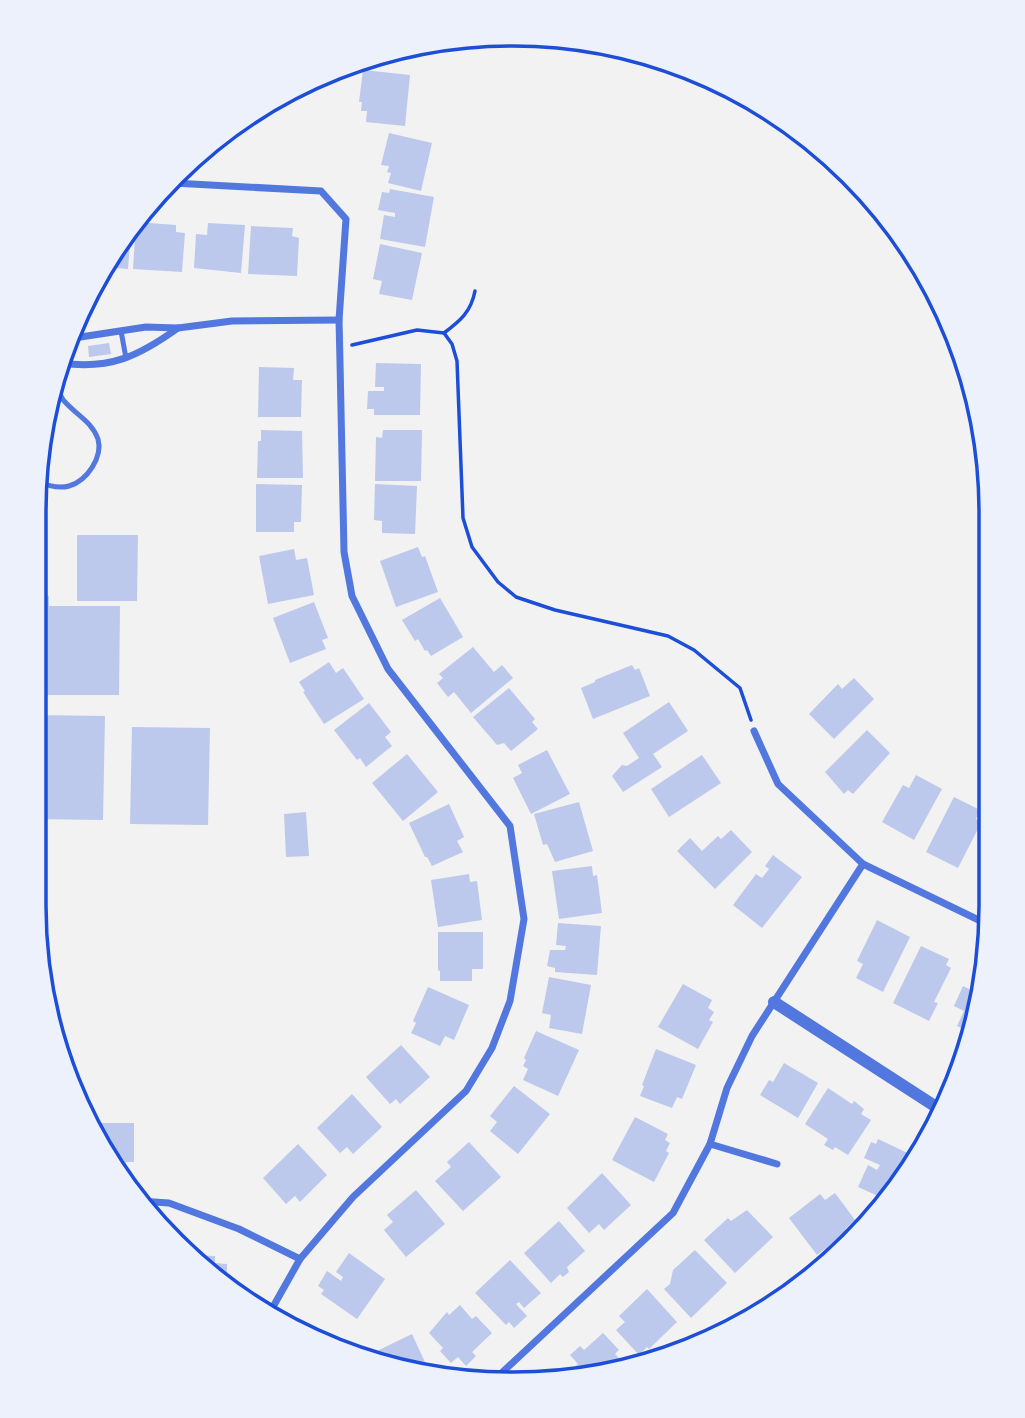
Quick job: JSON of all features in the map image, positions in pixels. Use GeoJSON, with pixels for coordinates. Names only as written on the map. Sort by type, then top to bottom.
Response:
{"type":"FeatureCollection","features":[{"type":"Feature","properties":{"kind":"street"},"geometry":{"type":"LineString","coordinates":[[181,183],[320,191],[346,219],[339,320],[344,552],[352,596],[388,669],[510,826],[524,919],[510,1000],[492,1048],[466,1091],[353,1198],[300,1259],[273,1306]]}},
{"type":"Feature","properties":{"kind":"street"},"geometry":{"type":"LineString","coordinates":[[80,337],[146,327],[178,328],[232,321],[339,320]]}},
{"type":"Feature","properties":{"kind":"street"},"geometry":{"type":"LineString","coordinates":[[69,364],[86,366],[126,358],[149,350],[178,328]]}},
{"type":"Feature","properties":{"kind":"street"},"geometry":{"type":"LineString","coordinates":[[754,731],[778,784],[863,864],[979,920]]}},
{"type":"Feature","properties":{"kind":"street"},"geometry":{"type":"LineString","coordinates":[[502,1373],[673,1213],[710,1144],[727,1088],[752,1036],[863,864]]}},
{"type":"Feature","properties":{"kind":"street"},"geometry":{"type":"LineString","coordinates":[[774,1002],[934,1106]]}},
{"type":"Feature","properties":{"kind":"street"},"geometry":{"type":"LineString","coordinates":[[710,1144],[777,1164]]}},
{"type":"Feature","properties":{"kind":"street"},"geometry":{"type":"LineString","coordinates":[[152,1202],[169,1203],[239,1229],[300,1259]]}},
{"type":"Feature","properties":{"kind":"lane"},"geometry":{"type":"LineString","coordinates":[[121,331],[126,358]]}},
{"type":"Feature","properties":{"kind":"lane"},"geometry":{"type":"LineString","coordinates":[[46,484],[70,486],[81,479],[97,459],[98,438],[85,418],[63,402],[60,395]]}},
{"type":"Feature","properties":{"kind":"path"},"geometry":{"type":"LineString","coordinates":[[340,349],[417,330],[444,333],[462,320],[473,305],[475,291]]}},
{"type":"Feature","properties":{"kind":"path"},"geometry":{"type":"LineString","coordinates":[[444,333],[452,344],[457,361],[463,518],[472,547],[498,582],[516,597],[555,610],[668,636],[694,650],[740,688],[754,731]]}},
{"type":"Feature","properties":{"kind":"building"},"geometry":{"type":"Polygon","coordinates":[[[363,70],[410,75],[405,126],[366,122],[367,111],[361,111],[362,102],[359,102],[363,70]]]}},
{"type":"Feature","properties":{"kind":"building"},"geometry":{"type":"Polygon","coordinates":[[[389,133],[432,143],[421,191],[388,183],[391,173],[387,172],[389,166],[381,165],[389,133]]]}},
{"type":"Feature","properties":{"kind":"building"},"geometry":{"type":"Polygon","coordinates":[[[390,189],[434,197],[425,247],[380,239],[384,215],[395,217],[395,213],[378,210],[382,192],[389,193],[390,189]]]}},
{"type":"Feature","properties":{"kind":"building"},"geometry":{"type":"Polygon","coordinates":[[[146,223],[176,225],[176,232],[185,233],[182,272],[133,269],[135,238],[146,223]]]}},
{"type":"Feature","properties":{"kind":"building"},"geometry":{"type":"Polygon","coordinates":[[[208,223],[245,225],[241,273],[194,268],[196,234],[207,235],[208,223]]]}},
{"type":"Feature","properties":{"kind":"building"},"geometry":{"type":"Polygon","coordinates":[[[251,226],[293,228],[292,236],[299,238],[297,276],[248,274],[251,226]]]}},
{"type":"Feature","properties":{"kind":"building"},"geometry":{"type":"Polygon","coordinates":[[[380,244],[422,253],[412,300],[379,294],[382,281],[373,279],[380,244]]]}},
{"type":"Feature","properties":{"kind":"building"},"geometry":{"type":"Polygon","coordinates":[[[130,245],[128,269],[115,268],[130,245]]]}},
{"type":"Feature","properties":{"kind":"building"},"geometry":{"type":"Polygon","coordinates":[[[109,343],[111,354],[89,357],[88,346],[109,343]]]}},
{"type":"Feature","properties":{"kind":"building"},"geometry":{"type":"Polygon","coordinates":[[[376,363],[421,364],[420,415],[374,415],[374,409],[367,409],[368,391],[384,391],[384,387],[375,387],[376,363]]]}},
{"type":"Feature","properties":{"kind":"building"},"geometry":{"type":"Polygon","coordinates":[[[259,367],[294,368],[293,380],[302,380],[301,417],[258,417],[259,367]]]}},
{"type":"Feature","properties":{"kind":"building"},"geometry":{"type":"Polygon","coordinates":[[[261,430],[302,431],[303,478],[257,478],[261,430]]]}},
{"type":"Feature","properties":{"kind":"building"},"geometry":{"type":"Polygon","coordinates":[[[383,430],[422,430],[421,481],[375,481],[376,437],[382,438],[383,430]]]}},
{"type":"Feature","properties":{"kind":"building"},"geometry":{"type":"Polygon","coordinates":[[[256,484],[302,485],[301,522],[294,522],[294,532],[256,532],[256,484]]]}},
{"type":"Feature","properties":{"kind":"building"},"geometry":{"type":"Polygon","coordinates":[[[375,484],[417,486],[415,534],[382,533],[382,521],[374,520],[375,484]]]}},
{"type":"Feature","properties":{"kind":"building"},"geometry":{"type":"Polygon","coordinates":[[[77,535],[138,535],[137,601],[77,601],[77,535]]]}},
{"type":"Feature","properties":{"kind":"building"},"geometry":{"type":"Polygon","coordinates":[[[418,547],[422,557],[425,556],[438,592],[396,607],[380,561],[418,547]]]}},
{"type":"Feature","properties":{"kind":"building"},"geometry":{"type":"Polygon","coordinates":[[[294,549],[296,560],[307,558],[314,595],[268,604],[259,556],[294,549]]]}},
{"type":"Feature","properties":{"kind":"building"},"geometry":{"type":"Polygon","coordinates":[[[46,596],[49,596],[49,606],[120,606],[119,695],[46,695],[46,596]]]}},
{"type":"Feature","properties":{"kind":"building"},"geometry":{"type":"Polygon","coordinates":[[[440,598],[463,637],[431,656],[418,639],[415,641],[402,620],[440,598]]]}},
{"type":"Feature","properties":{"kind":"building"},"geometry":{"type":"Polygon","coordinates":[[[314,602],[328,638],[322,640],[326,649],[290,663],[273,618],[314,602]]]}},
{"type":"Feature","properties":{"kind":"building"},"geometry":{"type":"Polygon","coordinates":[[[473,647],[494,672],[502,665],[513,678],[471,713],[454,692],[448,697],[437,683],[443,678],[439,674],[473,647]]]}},
{"type":"Feature","properties":{"kind":"building"},"geometry":{"type":"Polygon","coordinates":[[[329,662],[336,673],[343,668],[364,699],[324,724],[299,682],[329,662]]]}},
{"type":"Feature","properties":{"kind":"building"},"geometry":{"type":"Polygon","coordinates":[[[632,665],[635,670],[639,668],[650,696],[593,719],[581,688],[632,665]]]}},
{"type":"Feature","properties":{"kind":"building"},"geometry":{"type":"Polygon","coordinates":[[[854,678],[874,699],[834,739],[809,714],[838,684],[842,689],[854,678]]]}},
{"type":"Feature","properties":{"kind":"building"},"geometry":{"type":"Polygon","coordinates":[[[509,688],[535,719],[532,722],[538,729],[511,751],[504,743],[497,745],[473,717],[509,688]]]}},
{"type":"Feature","properties":{"kind":"building"},"geometry":{"type":"Polygon","coordinates":[[[669,702],[688,731],[653,754],[662,767],[623,792],[612,776],[622,765],[627,766],[639,758],[623,733],[669,702]]]}},
{"type":"Feature","properties":{"kind":"building"},"geometry":{"type":"Polygon","coordinates":[[[369,703],[391,732],[385,737],[392,746],[366,767],[360,758],[357,760],[334,730],[369,703]]]}},
{"type":"Feature","properties":{"kind":"building"},"geometry":{"type":"Polygon","coordinates":[[[46,715],[105,716],[103,820],[46,819],[46,715]]]}},
{"type":"Feature","properties":{"kind":"building"},"geometry":{"type":"Polygon","coordinates":[[[132,727],[210,728],[208,825],[130,824],[132,727]]]}},
{"type":"Feature","properties":{"kind":"building"},"geometry":{"type":"Polygon","coordinates":[[[867,730],[890,753],[853,794],[848,790],[844,794],[825,772],[867,730]]]}},
{"type":"Feature","properties":{"kind":"building"},"geometry":{"type":"Polygon","coordinates":[[[547,750],[570,794],[531,814],[513,778],[522,773],[518,765],[547,750]]]}},
{"type":"Feature","properties":{"kind":"building"},"geometry":{"type":"Polygon","coordinates":[[[407,754],[438,792],[403,821],[372,783],[407,754]]]}},
{"type":"Feature","properties":{"kind":"building"},"geometry":{"type":"Polygon","coordinates":[[[702,755],[721,783],[669,817],[651,789],[702,755]]]}},
{"type":"Feature","properties":{"kind":"building"},"geometry":{"type":"Polygon","coordinates":[[[916,775],[942,789],[914,840],[882,822],[903,785],[909,788],[916,775]]]}},
{"type":"Feature","properties":{"kind":"building"},"geometry":{"type":"Polygon","coordinates":[[[954,797],[979,810],[976,819],[979,827],[958,868],[926,852],[954,797]]]}},
{"type":"Feature","properties":{"kind":"building"},"geometry":{"type":"Polygon","coordinates":[[[579,802],[593,851],[555,862],[547,844],[543,845],[534,814],[579,802]]]}},
{"type":"Feature","properties":{"kind":"building"},"geometry":{"type":"Polygon","coordinates":[[[449,804],[464,837],[457,841],[463,852],[432,866],[409,823],[449,804]]]}},
{"type":"Feature","properties":{"kind":"building"},"geometry":{"type":"Polygon","coordinates":[[[306,812],[309,856],[286,857],[284,814],[306,812]]]}},
{"type":"Feature","properties":{"kind":"building"},"geometry":{"type":"Polygon","coordinates":[[[731,830],[752,852],[715,889],[677,851],[690,838],[702,851],[718,836],[721,839],[731,830]]]}},
{"type":"Feature","properties":{"kind":"building"},"geometry":{"type":"Polygon","coordinates":[[[773,855],[802,877],[762,928],[733,905],[756,874],[762,878],[769,869],[765,866],[773,855]]]}},
{"type":"Feature","properties":{"kind":"building"},"geometry":{"type":"Polygon","coordinates":[[[592,866],[593,876],[597,875],[602,913],[559,919],[552,871],[592,866]]]}},
{"type":"Feature","properties":{"kind":"building"},"geometry":{"type":"Polygon","coordinates":[[[469,874],[470,882],[477,881],[482,920],[438,927],[431,880],[469,874]]]}},
{"type":"Feature","properties":{"kind":"building"},"geometry":{"type":"Polygon","coordinates":[[[877,920],[910,937],[883,992],[856,978],[863,964],[857,961],[877,920]]]}},
{"type":"Feature","properties":{"kind":"building"},"geometry":{"type":"Polygon","coordinates":[[[558,923],[601,926],[597,975],[555,972],[555,968],[547,966],[550,950],[565,950],[566,946],[556,945],[558,923]]]}},
{"type":"Feature","properties":{"kind":"building"},"geometry":{"type":"Polygon","coordinates":[[[438,932],[483,932],[483,969],[472,969],[472,981],[440,981],[438,932]]]}},
{"type":"Feature","properties":{"kind":"building"},"geometry":{"type":"Polygon","coordinates":[[[921,946],[949,959],[946,965],[951,968],[934,1002],[938,1003],[929,1021],[893,1003],[921,946]]]}},
{"type":"Feature","properties":{"kind":"building"},"geometry":{"type":"Polygon","coordinates":[[[549,977],[591,985],[582,1034],[549,1028],[551,1015],[542,1013],[549,977]]]}},
{"type":"Feature","properties":{"kind":"building"},"geometry":{"type":"Polygon","coordinates":[[[683,984],[712,1000],[708,1008],[714,1012],[709,1020],[713,1022],[698,1049],[658,1027],[683,984]]]}},
{"type":"Feature","properties":{"kind":"building"},"geometry":{"type":"Polygon","coordinates":[[[963,986],[972,991],[963,1029],[957,1026],[964,1011],[954,1006],[963,986]]]}},
{"type":"Feature","properties":{"kind":"building"},"geometry":{"type":"Polygon","coordinates":[[[428,987],[469,1005],[454,1040],[445,1036],[440,1046],[411,1033],[416,1023],[413,1021],[428,987]]]}},
{"type":"Feature","properties":{"kind":"building"},"geometry":{"type":"Polygon","coordinates":[[[536,1031],[579,1050],[558,1096],[523,1080],[528,1069],[523,1066],[526,1060],[524,1058],[536,1031]]]}},
{"type":"Feature","properties":{"kind":"building"},"geometry":{"type":"Polygon","coordinates":[[[401,1045],[430,1077],[400,1104],[396,1099],[390,1104],[366,1077],[401,1045]]]}},
{"type":"Feature","properties":{"kind":"building"},"geometry":{"type":"Polygon","coordinates":[[[656,1049],[696,1065],[682,1099],[677,1097],[672,1108],[640,1096],[656,1049]]]}},
{"type":"Feature","properties":{"kind":"building"},"geometry":{"type":"Polygon","coordinates":[[[784,1063],[818,1083],[798,1118],[760,1095],[769,1080],[773,1082],[784,1063]]]}},
{"type":"Feature","properties":{"kind":"building"},"geometry":{"type":"Polygon","coordinates":[[[514,1086],[550,1114],[518,1154],[490,1131],[497,1122],[490,1116],[514,1086]]]}},
{"type":"Feature","properties":{"kind":"building"},"geometry":{"type":"Polygon","coordinates":[[[828,1088],[852,1104],[854,1101],[864,1109],[861,1114],[871,1120],[848,1155],[835,1147],[833,1150],[824,1145],[828,1139],[805,1124],[828,1088]]]}},
{"type":"Feature","properties":{"kind":"building"},"geometry":{"type":"Polygon","coordinates":[[[352,1094],[382,1127],[353,1154],[347,1147],[340,1153],[317,1128],[352,1094]]]}},
{"type":"Feature","properties":{"kind":"building"},"geometry":{"type":"Polygon","coordinates":[[[635,1117],[668,1134],[665,1140],[670,1143],[666,1151],[669,1153],[654,1182],[612,1160],[635,1117]]]}},
{"type":"Feature","properties":{"kind":"building"},"geometry":{"type":"Polygon","coordinates":[[[100,1123],[134,1123],[134,1162],[126,1162],[126,1166],[100,1123]]]}},
{"type":"Feature","properties":{"kind":"building"},"geometry":{"type":"Polygon","coordinates":[[[878,1139],[908,1153],[878,1196],[858,1187],[868,1165],[877,1170],[880,1165],[864,1158],[871,1142],[876,1144],[878,1139]]]}},
{"type":"Feature","properties":{"kind":"building"},"geometry":{"type":"Polygon","coordinates":[[[469,1142],[501,1177],[463,1211],[435,1181],[451,1167],[447,1162],[469,1142]]]}},
{"type":"Feature","properties":{"kind":"building"},"geometry":{"type":"Polygon","coordinates":[[[298,1144],[327,1175],[300,1202],[295,1196],[286,1204],[263,1178],[298,1144]]]}},
{"type":"Feature","properties":{"kind":"building"},"geometry":{"type":"Polygon","coordinates":[[[602,1173],[631,1205],[604,1230],[599,1224],[589,1233],[567,1208],[602,1173]]]}},
{"type":"Feature","properties":{"kind":"building"},"geometry":{"type":"Polygon","coordinates":[[[416,1190],[445,1224],[406,1257],[384,1230],[393,1222],[387,1215],[416,1190]]]}},
{"type":"Feature","properties":{"kind":"building"},"geometry":{"type":"Polygon","coordinates":[[[835,1193],[855,1220],[845,1229],[846,1233],[817,1255],[789,1218],[820,1194],[825,1200],[835,1193]]]}},
{"type":"Feature","properties":{"kind":"building"},"geometry":{"type":"Polygon","coordinates":[[[747,1210],[773,1237],[735,1273],[704,1240],[728,1218],[731,1221],[747,1210]]]}},
{"type":"Feature","properties":{"kind":"building"},"geometry":{"type":"Polygon","coordinates":[[[559,1221],[585,1251],[567,1267],[569,1272],[563,1277],[560,1274],[551,1283],[524,1253],[559,1221]]]}},
{"type":"Feature","properties":{"kind":"building"},"geometry":{"type":"Polygon","coordinates":[[[695,1250],[727,1283],[691,1318],[664,1289],[670,1284],[673,1270],[695,1250]]]}},
{"type":"Feature","properties":{"kind":"building"},"geometry":{"type":"Polygon","coordinates":[[[349,1253],[385,1279],[357,1319],[321,1294],[324,1290],[318,1286],[327,1271],[341,1281],[343,1277],[336,1272],[349,1253]]]}},
{"type":"Feature","properties":{"kind":"building"},"geometry":{"type":"Polygon","coordinates":[[[203,1256],[215,1256],[215,1263],[227,1264],[227,1275],[203,1256]]]}},
{"type":"Feature","properties":{"kind":"building"},"geometry":{"type":"Polygon","coordinates":[[[510,1260],[541,1293],[524,1308],[519,1302],[516,1304],[527,1316],[514,1328],[509,1322],[506,1325],[475,1293],[510,1260]]]}},
{"type":"Feature","properties":{"kind":"building"},"geometry":{"type":"Polygon","coordinates":[[[647,1289],[677,1322],[639,1355],[616,1330],[625,1322],[619,1316],[647,1289]]]}},
{"type":"Feature","properties":{"kind":"building"},"geometry":{"type":"Polygon","coordinates":[[[460,1305],[472,1319],[476,1316],[492,1333],[472,1352],[476,1356],[466,1366],[458,1357],[451,1363],[440,1351],[443,1348],[429,1333],[447,1312],[449,1315],[460,1305]]]}},
{"type":"Feature","properties":{"kind":"building"},"geometry":{"type":"Polygon","coordinates":[[[603,1333],[619,1350],[615,1354],[621,1360],[572,1369],[578,1364],[570,1355],[580,1346],[584,1350],[603,1333]]]}},
{"type":"Feature","properties":{"kind":"building"},"geometry":{"type":"Polygon","coordinates":[[[412,1334],[426,1365],[392,1357],[377,1351],[412,1334]]]}}]}
